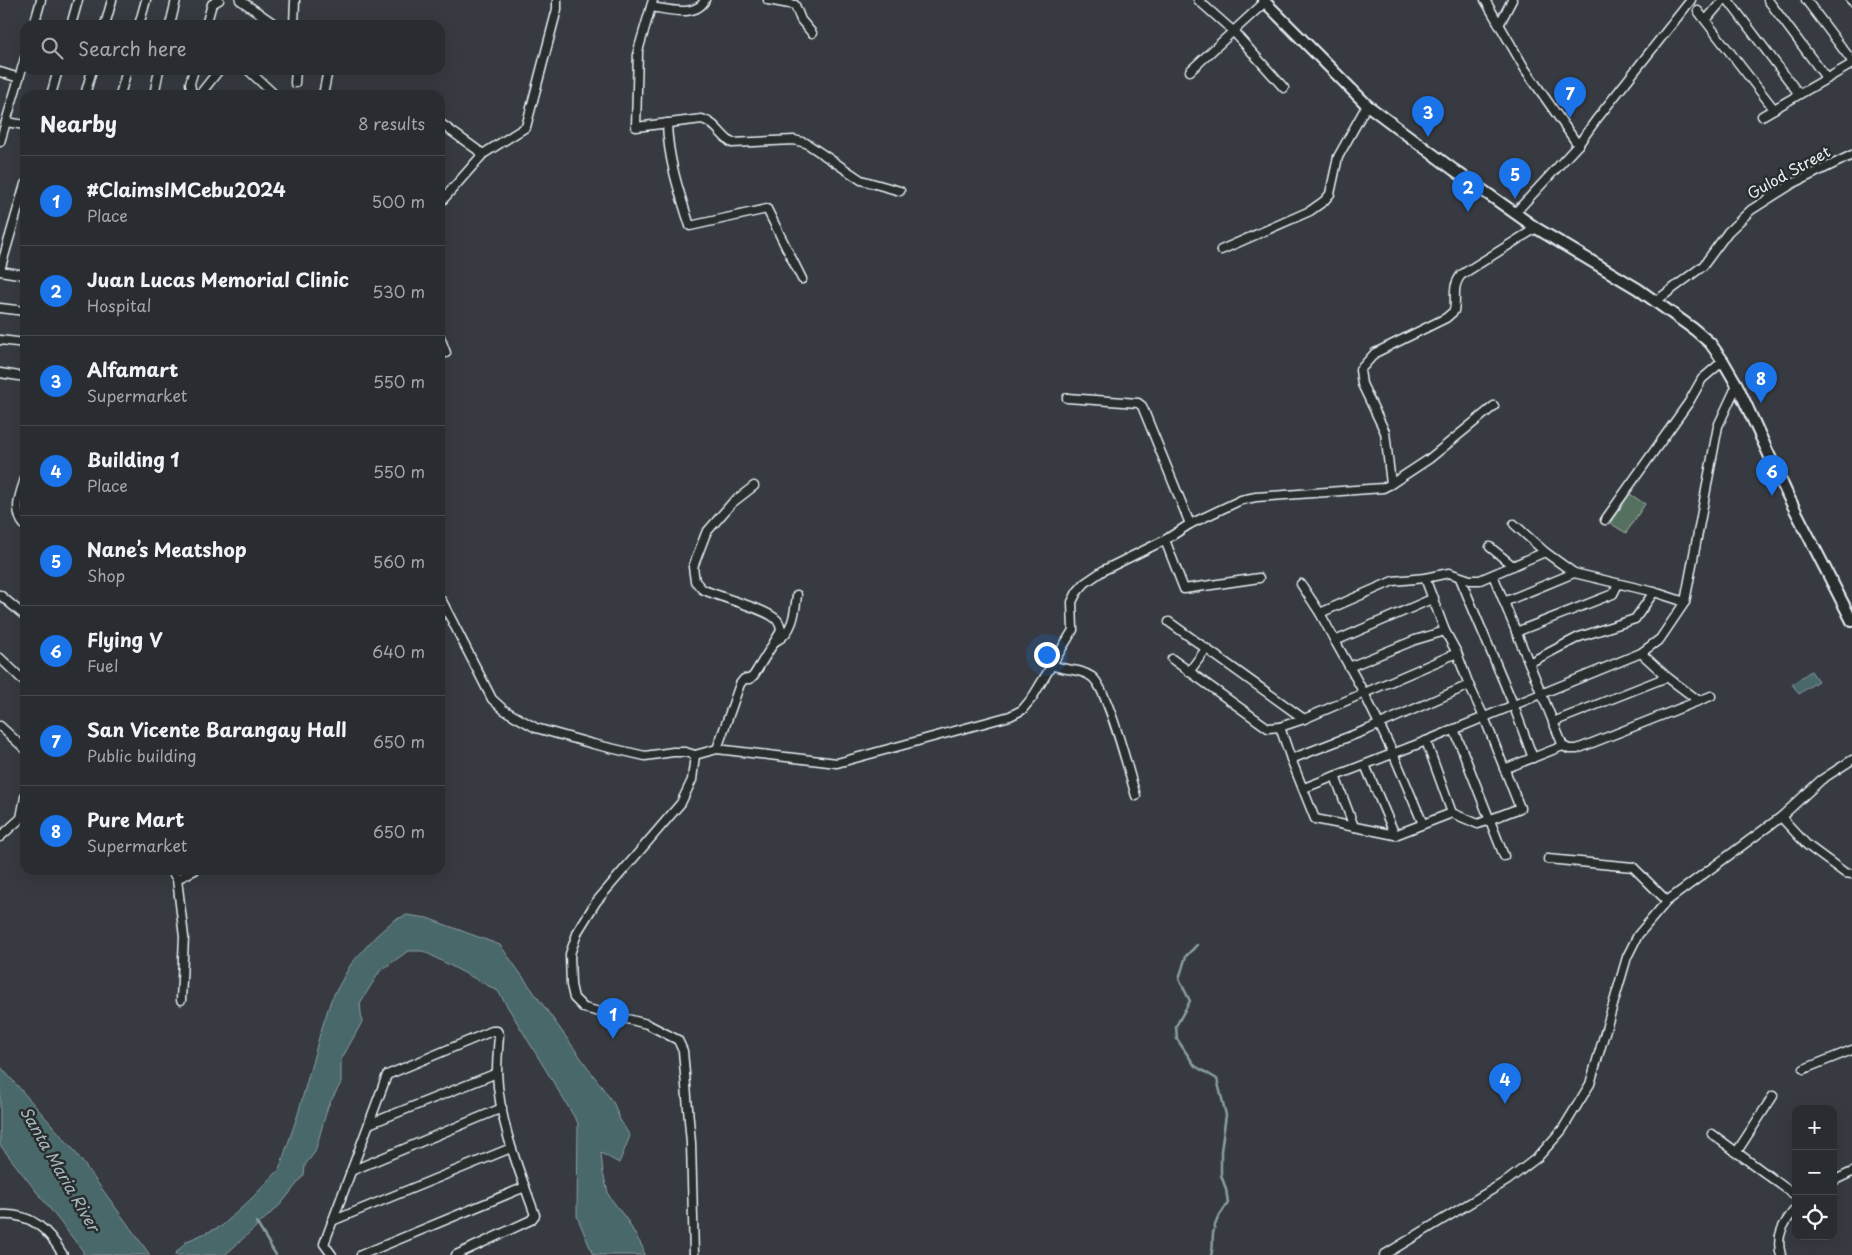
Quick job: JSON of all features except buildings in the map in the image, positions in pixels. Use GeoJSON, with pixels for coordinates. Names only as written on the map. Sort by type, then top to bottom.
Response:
{"type":"FeatureCollection","features":[{"type":"Feature","properties":{"kind":"main road"},"geometry":{"type":"LineString","coordinates":[[1264,1],[1367,105],[1536,228],[1656,301],[1710,343],[1737,385],[1788,496],[1852,621]]}},
{"type":"Feature","properties":{"kind":"street"},"geometry":{"type":"LineString","coordinates":[[35,20],[41,0]]}},
{"type":"Feature","properties":{"kind":"street"},"geometry":{"type":"LineString","coordinates":[[72,20],[78,0]]}},
{"type":"Feature","properties":{"kind":"street"},"geometry":{"type":"LineString","coordinates":[[106,20],[112,0]]}},
{"type":"Feature","properties":{"kind":"street"},"geometry":{"type":"LineString","coordinates":[[140,20],[146,0]]}},
{"type":"Feature","properties":{"kind":"street"},"geometry":{"type":"LineString","coordinates":[[171,20],[176,0]]}},
{"type":"Feature","properties":{"kind":"street"},"geometry":{"type":"LineString","coordinates":[[207,20],[212,4],[219,0]]}},
{"type":"Feature","properties":{"kind":"street"},"geometry":{"type":"LineString","coordinates":[[240,0],[269,20]]}},
{"type":"Feature","properties":{"kind":"street"},"geometry":{"type":"LineString","coordinates":[[294,20],[295,0]]}},
{"type":"Feature","properties":{"kind":"street"},"geometry":{"type":"LineString","coordinates":[[445,197],[483,154],[526,127],[557,9],[557,0]]}},
{"type":"Feature","properties":{"kind":"street"},"geometry":{"type":"LineString","coordinates":[[705,0],[703,5],[691,11],[652,4],[638,51],[636,127],[702,119],[709,121],[732,143],[794,140],[806,143],[861,180],[900,191]]}},
{"type":"Feature","properties":{"kind":"street"},"geometry":{"type":"LineString","coordinates":[[768,0],[795,5],[801,20],[812,33]]}},
{"type":"Feature","properties":{"kind":"street"},"geometry":{"type":"LineString","coordinates":[[1198,0],[1234,31],[1284,88]]}},
{"type":"Feature","properties":{"kind":"street"},"geometry":{"type":"LineString","coordinates":[[1485,0],[1525,69],[1578,145]]}},
{"type":"Feature","properties":{"kind":"street"},"geometry":{"type":"LineString","coordinates":[[1499,25],[1512,0]]}},
{"type":"Feature","properties":{"kind":"street"},"geometry":{"type":"LineString","coordinates":[[1516,213],[1578,145],[1691,0]]}},
{"type":"Feature","properties":{"kind":"street"},"geometry":{"type":"LineString","coordinates":[[1706,20],[1723,0]]}},
{"type":"Feature","properties":{"kind":"street"},"geometry":{"type":"LineString","coordinates":[[1728,0],[1799,94]]}},
{"type":"Feature","properties":{"kind":"street"},"geometry":{"type":"LineString","coordinates":[[1768,0],[1827,78]]}},
{"type":"Feature","properties":{"kind":"street"},"geometry":{"type":"LineString","coordinates":[[1762,116],[1852,63],[1806,0]]}},
{"type":"Feature","properties":{"kind":"street"},"geometry":{"type":"LineString","coordinates":[[1190,71],[1264,1]]}},
{"type":"Feature","properties":{"kind":"street"},"geometry":{"type":"LineString","coordinates":[[1698,11],[1774,109]]}},
{"type":"Feature","properties":{"kind":"street"},"geometry":{"type":"LineString","coordinates":[[0,72],[19,78]]}},
{"type":"Feature","properties":{"kind":"street"},"geometry":{"type":"LineString","coordinates":[[0,142],[20,75]]}},
{"type":"Feature","properties":{"kind":"street"},"geometry":{"type":"LineString","coordinates":[[52,90],[57,75]]}},
{"type":"Feature","properties":{"kind":"street"},"geometry":{"type":"LineString","coordinates":[[86,90],[91,75]]}},
{"type":"Feature","properties":{"kind":"street"},"geometry":{"type":"LineString","coordinates":[[121,90],[126,75]]}},
{"type":"Feature","properties":{"kind":"street"},"geometry":{"type":"LineString","coordinates":[[155,90],[159,75]]}},
{"type":"Feature","properties":{"kind":"street"},"geometry":{"type":"LineString","coordinates":[[192,75],[190,83],[192,90]]}},
{"type":"Feature","properties":{"kind":"street"},"geometry":{"type":"LineString","coordinates":[[203,90],[215,75]]}},
{"type":"Feature","properties":{"kind":"street"},"geometry":{"type":"LineString","coordinates":[[253,75],[270,90]]}},
{"type":"Feature","properties":{"kind":"street"},"geometry":{"type":"LineString","coordinates":[[295,84],[296,75]]}},
{"type":"Feature","properties":{"kind":"street"},"geometry":{"type":"LineString","coordinates":[[324,90],[327,75]]}},
{"type":"Feature","properties":{"kind":"street"},"geometry":{"type":"LineString","coordinates":[[1221,250],[1310,211],[1324,201],[1330,194],[1338,156],[1367,105]]}},
{"type":"Feature","properties":{"kind":"street"},"geometry":{"type":"LineString","coordinates":[[6,122],[20,125]]}},
{"type":"Feature","properties":{"kind":"street"},"geometry":{"type":"LineString","coordinates":[[667,123],[668,146],[673,172],[690,226],[767,209],[802,279]]}},
{"type":"Feature","properties":{"kind":"street"},"geometry":{"type":"LineString","coordinates":[[445,127],[483,154]]}},
{"type":"Feature","properties":{"kind":"street","name":"Gulod Street"},"geometry":{"type":"LineString","coordinates":[[1656,301],[1703,266],[1728,232],[1751,210],[1792,184],[1852,155]]}},
{"type":"Feature","properties":{"kind":"street"},"geometry":{"type":"LineString","coordinates":[[20,201],[0,271],[20,274]]}},
{"type":"Feature","properties":{"kind":"street"},"geometry":{"type":"LineString","coordinates":[[1391,484],[1389,452],[1385,432],[1362,384],[1360,370],[1375,353],[1446,318],[1454,311],[1456,303],[1454,288],[1461,274],[1536,228]]}},
{"type":"Feature","properties":{"kind":"street"},"geometry":{"type":"LineString","coordinates":[[0,308],[20,310]]}},
{"type":"Feature","properties":{"kind":"street"},"geometry":{"type":"LineString","coordinates":[[0,340],[20,342]]}},
{"type":"Feature","properties":{"kind":"street"},"geometry":{"type":"LineString","coordinates":[[1605,520],[1689,402],[1702,379],[1723,361]]}},
{"type":"Feature","properties":{"kind":"street"},"geometry":{"type":"LineString","coordinates":[[0,373],[20,376]]}},
{"type":"Feature","properties":{"kind":"street"},"geometry":{"type":"LineString","coordinates":[[1304,788],[1426,741],[1641,653],[1660,639],[1685,602],[1718,426],[1737,385]]}},
{"type":"Feature","properties":{"kind":"street"},"geometry":{"type":"LineString","coordinates":[[1067,398],[1138,403],[1142,406],[1190,524]]}},
{"type":"Feature","properties":{"kind":"street"},"geometry":{"type":"LineString","coordinates":[[445,608],[492,699],[504,710],[536,728],[645,756],[672,752],[685,752],[695,755],[717,749],[836,763],[1010,716],[1022,710],[1032,698],[1073,630],[1072,602],[1077,592],[1085,583],[1104,570],[1165,540],[1190,524],[1241,500],[1383,488],[1429,459],[1494,406]]}},
{"type":"Feature","properties":{"kind":"street"},"geometry":{"type":"LineString","coordinates":[[717,749],[740,684],[744,679],[750,679],[754,675],[781,631],[781,627],[777,620],[764,612],[702,589],[695,581],[693,567],[706,533],[732,503],[754,486]]}},
{"type":"Feature","properties":{"kind":"street"},"geometry":{"type":"LineString","coordinates":[[20,494],[18,499],[20,520]]}},
{"type":"Feature","properties":{"kind":"street"},"geometry":{"type":"LineString","coordinates":[[1514,524],[1545,552],[1574,573],[1654,592],[1685,602]]}},
{"type":"Feature","properties":{"kind":"street"},"geometry":{"type":"LineString","coordinates":[[1165,540],[1184,589],[1259,578]]}},
{"type":"Feature","properties":{"kind":"street"},"geometry":{"type":"LineString","coordinates":[[1490,547],[1513,566]]}},
{"type":"Feature","properties":{"kind":"street"},"geometry":{"type":"LineString","coordinates":[[1320,614],[1351,598],[1393,581],[1426,578],[1449,573],[1460,578],[1480,580],[1545,552]]}},
{"type":"Feature","properties":{"kind":"street"},"geometry":{"type":"LineString","coordinates":[[1504,602],[1574,573]]}},
{"type":"Feature","properties":{"kind":"street"},"geometry":{"type":"LineString","coordinates":[[1493,575],[1563,746],[1569,749],[1577,749],[1711,696]]}},
{"type":"Feature","properties":{"kind":"street"},"geometry":{"type":"LineString","coordinates":[[1280,727],[1315,819],[1395,836],[1452,813],[1478,824],[1520,808],[1484,717],[1468,685],[1457,653],[1445,631],[1426,578]]}},
{"type":"Feature","properties":{"kind":"street"},"geometry":{"type":"LineString","coordinates":[[1460,578],[1513,704],[1533,758]]}},
{"type":"Feature","properties":{"kind":"street"},"geometry":{"type":"LineString","coordinates":[[1301,584],[1364,693],[1393,753],[1423,824]]}},
{"type":"Feature","properties":{"kind":"street"},"geometry":{"type":"LineString","coordinates":[[1516,632],[1613,594],[1618,584]]}},
{"type":"Feature","properties":{"kind":"street"},"geometry":{"type":"LineString","coordinates":[[1529,663],[1579,638],[1635,619],[1654,592]]}},
{"type":"Feature","properties":{"kind":"street"},"geometry":{"type":"LineString","coordinates":[[0,595],[20,612]]}},
{"type":"Feature","properties":{"kind":"street"},"geometry":{"type":"LineString","coordinates":[[774,642],[781,639],[789,629],[794,615],[797,595]]}},
{"type":"Feature","properties":{"kind":"street"},"geometry":{"type":"LineString","coordinates":[[1335,641],[1434,598]]}},
{"type":"Feature","properties":{"kind":"street"},"geometry":{"type":"LineString","coordinates":[[1169,622],[1304,719]]}},
{"type":"Feature","properties":{"kind":"street"},"geometry":{"type":"LineString","coordinates":[[1349,667],[1416,640],[1445,631]]}},
{"type":"Feature","properties":{"kind":"street"},"geometry":{"type":"LineString","coordinates":[[1189,672],[1206,649]]}},
{"type":"Feature","properties":{"kind":"street"},"geometry":{"type":"LineString","coordinates":[[1172,660],[1268,728],[1280,727],[1304,719],[1457,653]]}},
{"type":"Feature","properties":{"kind":"street"},"geometry":{"type":"LineString","coordinates":[[1641,653],[1667,677],[1698,701]]}},
{"type":"Feature","properties":{"kind":"street"},"geometry":{"type":"LineString","coordinates":[[0,658],[20,677]]}},
{"type":"Feature","properties":{"kind":"street"},"geometry":{"type":"LineString","coordinates":[[1052,665],[1057,668],[1079,670],[1090,676],[1098,684],[1117,731],[1136,796]]}},
{"type":"Feature","properties":{"kind":"street"},"geometry":{"type":"LineString","coordinates":[[1553,722],[1667,677]]}},
{"type":"Feature","properties":{"kind":"street"},"geometry":{"type":"LineString","coordinates":[[1291,759],[1369,729],[1468,685]]}},
{"type":"Feature","properties":{"kind":"street"},"geometry":{"type":"LineString","coordinates":[[0,726],[20,744]]}},
{"type":"Feature","properties":{"kind":"street"},"geometry":{"type":"LineString","coordinates":[[1454,729],[1504,856]]}},
{"type":"Feature","properties":{"kind":"street"},"geometry":{"type":"LineString","coordinates":[[1426,741],[1452,813]]}},
{"type":"Feature","properties":{"kind":"street"},"geometry":{"type":"LineString","coordinates":[[1504,769],[1563,746]]}},
{"type":"Feature","properties":{"kind":"street"},"geometry":{"type":"LineString","coordinates":[[694,1255],[691,1143],[683,1051],[678,1040],[647,1024],[584,1008],[574,998],[570,986],[570,954],[578,931],[596,902],[681,803],[692,780],[695,755]]}},
{"type":"Feature","properties":{"kind":"street"},"geometry":{"type":"LineString","coordinates":[[1384,1255],[1508,1180],[1538,1157],[1562,1130],[1590,1084],[1627,958],[1638,935],[1667,901],[1781,817],[1821,780],[1852,760]]}},
{"type":"Feature","properties":{"kind":"street"},"geometry":{"type":"LineString","coordinates":[[1365,765],[1395,836]]}},
{"type":"Feature","properties":{"kind":"street"},"geometry":{"type":"LineString","coordinates":[[1335,776],[1354,827]]}},
{"type":"Feature","properties":{"kind":"street"},"geometry":{"type":"LineString","coordinates":[[1781,817],[1807,846],[1845,873],[1852,874]]}},
{"type":"Feature","properties":{"kind":"street"},"geometry":{"type":"LineString","coordinates":[[0,838],[20,821]]}},
{"type":"Feature","properties":{"kind":"street"},"geometry":{"type":"LineString","coordinates":[[1548,858],[1633,867],[1667,901]]}},
{"type":"Feature","properties":{"kind":"street"},"geometry":{"type":"LineString","coordinates":[[174,875],[177,879],[184,937],[181,1000]]}},
{"type":"Feature","properties":{"kind":"street"},"geometry":{"type":"LineString","coordinates":[[177,879],[185,875]]}},
{"type":"Feature","properties":{"kind":"street"},"geometry":{"type":"LineString","coordinates":[[332,1255],[324,1244],[387,1075],[492,1031],[497,1031],[499,1035],[497,1074],[502,1108],[511,1148],[534,1215],[533,1218],[456,1255]]}},
{"type":"Feature","properties":{"kind":"street"},"geometry":{"type":"LineString","coordinates":[[1804,1069],[1852,1050]]}},
{"type":"Feature","properties":{"kind":"street"},"geometry":{"type":"LineString","coordinates":[[369,1124],[497,1074]]}},
{"type":"Feature","properties":{"kind":"street"},"geometry":{"type":"LineString","coordinates":[[1736,1153],[1773,1096]]}},
{"type":"Feature","properties":{"kind":"street"},"geometry":{"type":"LineString","coordinates":[[351,1171],[502,1108]]}},
{"type":"Feature","properties":{"kind":"street"},"geometry":{"type":"LineString","coordinates":[[1712,1134],[1795,1195]]}},
{"type":"Feature","properties":{"kind":"street"},"geometry":{"type":"LineString","coordinates":[[332,1221],[511,1148]]}},
{"type":"Feature","properties":{"kind":"street"},"geometry":{"type":"LineString","coordinates":[[1837,1178],[1852,1172]]}},
{"type":"Feature","properties":{"kind":"street"},"geometry":{"type":"LineString","coordinates":[[361,1255],[524,1186]]}},
{"type":"Feature","properties":{"kind":"street"},"geometry":{"type":"LineString","coordinates":[[0,1215],[14,1214],[33,1220],[55,1240],[63,1255]]}},
{"type":"Feature","properties":{"kind":"street"},"geometry":{"type":"LineString","coordinates":[[1781,1255],[1778,1247],[1779,1233],[1792,1214]]}},
{"type":"Feature","properties":{"kind":"green space"},"geometry":{"type":"Polygon","coordinates":[[[1630,494],[1645,504],[1626,533],[1610,523],[1630,494]]]}},
{"type":"Feature","properties":{"kind":"water"},"geometry":{"type":"Polygon","coordinates":[[[1811,671],[1818,681],[1799,694],[1792,684],[1811,671]]]}},
{"type":"Feature","properties":{"kind":"water"},"geometry":{"type":"Polygon","coordinates":[[[407,915],[427,918],[500,945],[614,1104],[620,1120],[630,1136],[619,1163],[601,1153],[603,1173],[609,1196],[627,1220],[643,1248],[644,1255],[593,1255],[577,1216],[578,1123],[498,991],[423,951],[408,951],[380,971],[360,1003],[362,1022],[341,1060],[341,1083],[328,1106],[315,1152],[305,1165],[304,1175],[281,1204],[225,1255],[174,1255],[187,1241],[222,1226],[279,1170],[298,1114],[331,1000],[351,964],[376,936],[394,920],[407,915]]]}},
{"type":"Feature","properties":{"kind":"water","name":"Santa Maria River"},"geometry":{"type":"Polygon","coordinates":[[[0,1066],[73,1149],[150,1255],[83,1255],[83,1251],[0,1145],[0,1066]]]}},
{"type":"Feature","properties":{"kind":"waterway"},"geometry":{"type":"LineString","coordinates":[[1197,945],[1186,956],[1179,979],[1190,1001],[1176,1026],[1177,1039],[1195,1066],[1217,1079],[1226,1115],[1221,1151],[1221,1175],[1228,1203],[1215,1225],[1211,1255]]}},
{"type":"Feature","properties":{"kind":"waterway"},"geometry":{"type":"LineString","coordinates":[[256,1222],[276,1255]]}},
{"type":"Feature","properties":{"kind":"place","name":"San Vicente Barangay Hall"},"geometry":{"type":"Point","coordinates":[1570,118]}},
{"type":"Feature","properties":{"kind":"place","name":"Alfamart"},"geometry":{"type":"Point","coordinates":[1428,137]}},
{"type":"Feature","properties":{"kind":"place","name":"Nane’s Meatshop"},"geometry":{"type":"Point","coordinates":[1515,199]}},
{"type":"Feature","properties":{"kind":"place","name":"Juan Lucas Memorial Clinic"},"geometry":{"type":"Point","coordinates":[1468,212]}},
{"type":"Feature","properties":{"kind":"place","name":"Pure Mart"},"geometry":{"type":"Point","coordinates":[1761,403]}},
{"type":"Feature","properties":{"kind":"place","name":"Flying V"},"geometry":{"type":"Point","coordinates":[1772,496]}},
{"type":"Feature","properties":{"kind":"place","name":"#ClaimsIMCebu2024"},"geometry":{"type":"Point","coordinates":[613,1039]}},
{"type":"Feature","properties":{"kind":"place","name":"Building 1"},"geometry":{"type":"Point","coordinates":[1505,1104]}}]}
